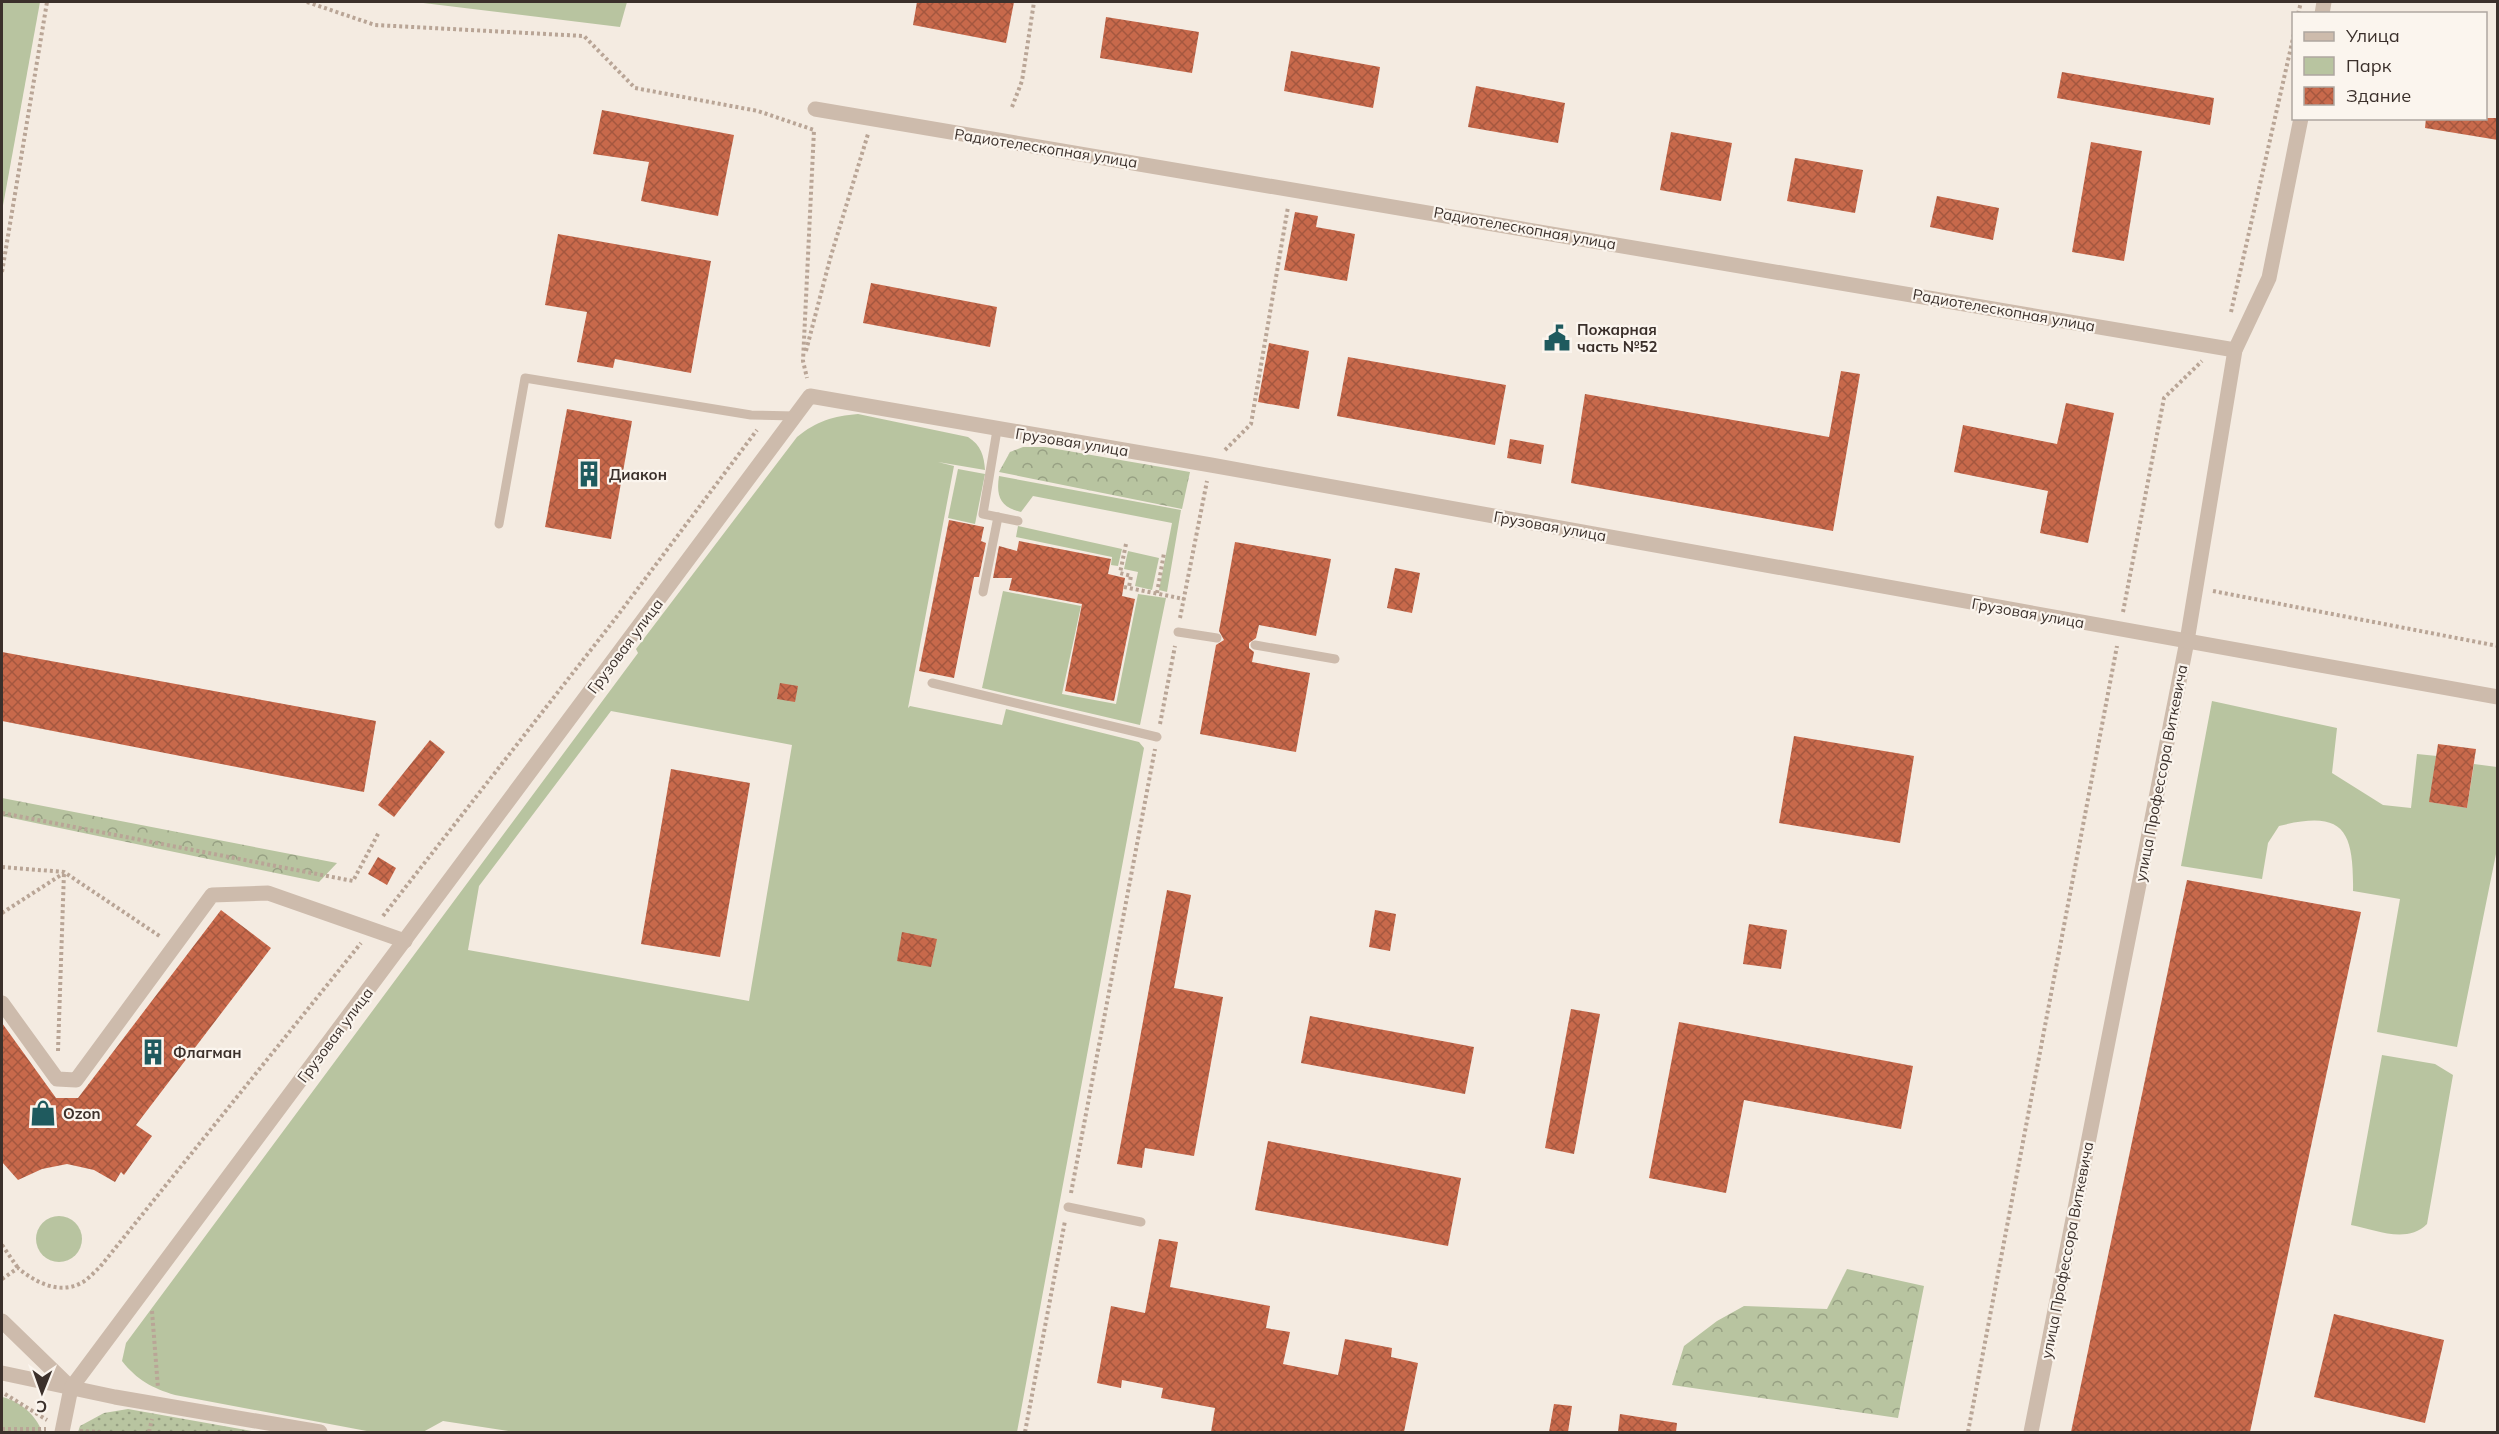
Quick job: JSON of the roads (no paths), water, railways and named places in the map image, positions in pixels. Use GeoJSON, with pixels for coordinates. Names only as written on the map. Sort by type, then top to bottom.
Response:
{"type":"FeatureCollection","features":[{"type":"Feature","properties":{"kind":"street","name":"Радиотелескопная улица"},"geometry":{"type":"LineString","coordinates":[[815,110],[2235,350]]}},
{"type":"Feature","properties":{"kind":"street","name":"улица Профессора Виткевича"},"geometry":{"type":"LineString","coordinates":[[2031,1432],[2187,641],[2235,350],[2269,278],[2301,120]]}},
{"type":"Feature","properties":{"kind":"street","name":"Грузовая улица"},"geometry":{"type":"LineString","coordinates":[[70,1386],[405,941],[810,396],[1211,465],[2498,697]]}},
{"type":"Feature","properties":{"kind":"street"},"geometry":{"type":"LineString","coordinates":[[2,1003],[57,1079],[76,1080],[212,896],[268,893],[405,941]]}},
{"type":"Feature","properties":{"kind":"street"},"geometry":{"type":"LineString","coordinates":[[2,1322],[70,1386]]}},
{"type":"Feature","properties":{"kind":"street"},"geometry":{"type":"LineString","coordinates":[[2,1373],[116,1397],[320,1432]]}},
{"type":"Feature","properties":{"kind":"street"},"geometry":{"type":"LineString","coordinates":[[59,1431],[70,1386]]}},
{"type":"Feature","properties":{"kind":"lane"},"geometry":{"type":"LineString","coordinates":[[499,524],[525,378],[768,416],[795,416]]}},
{"type":"Feature","properties":{"kind":"lane"},"geometry":{"type":"LineString","coordinates":[[997,430],[983,514],[1018,521]]}},
{"type":"Feature","properties":{"kind":"lane"},"geometry":{"type":"LineString","coordinates":[[983,592],[998,517]]}},
{"type":"Feature","properties":{"kind":"lane"},"geometry":{"type":"LineString","coordinates":[[1178,632],[1217,638]]}},
{"type":"Feature","properties":{"kind":"lane"},"geometry":{"type":"LineString","coordinates":[[1255,645],[1335,659]]}},
{"type":"Feature","properties":{"kind":"lane"},"geometry":{"type":"LineString","coordinates":[[932,683],[966,687],[1157,737]]}},
{"type":"Feature","properties":{"kind":"lane"},"geometry":{"type":"LineString","coordinates":[[1068,1207],[1141,1222]]}},
{"type":"Feature","properties":{"kind":"place","name":"Пожарная часть №52"},"geometry":{"type":"Point","coordinates":[1557,338]}},
{"type":"Feature","properties":{"kind":"place","name":"Диакон"},"geometry":{"type":"Point","coordinates":[589,474]}},
{"type":"Feature","properties":{"kind":"place","name":"Флагман"},"geometry":{"type":"Point","coordinates":[153,1052]}},
{"type":"Feature","properties":{"kind":"place","name":"Ozon"},"geometry":{"type":"Point","coordinates":[43,1113]}}]}
